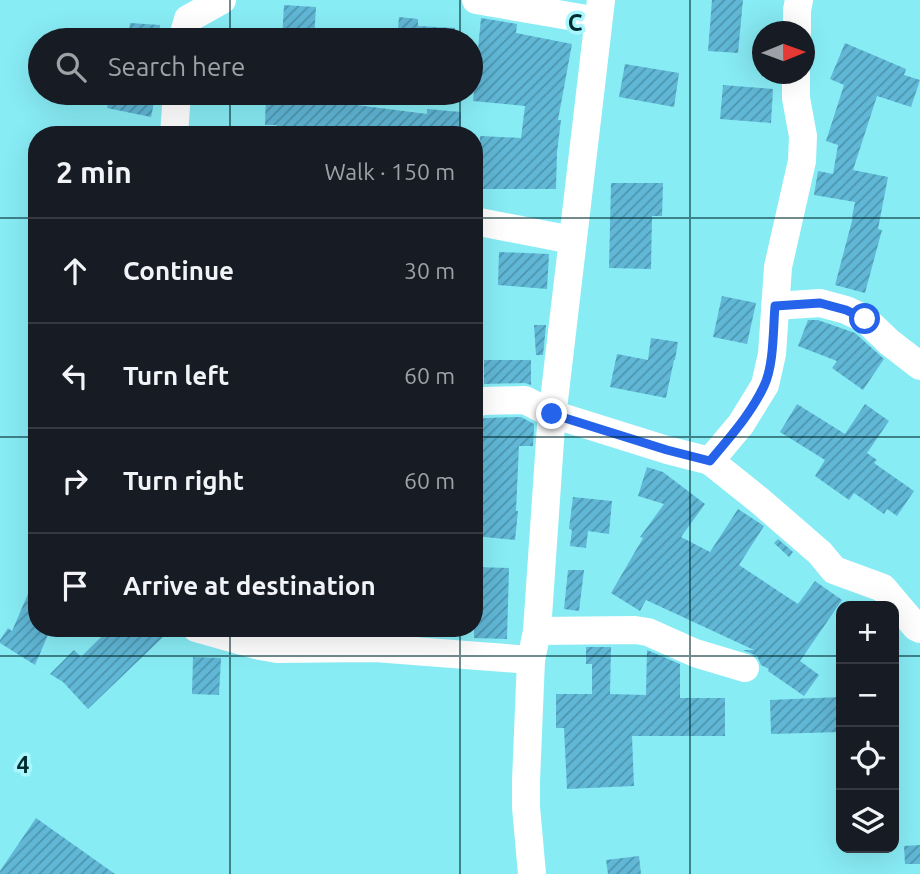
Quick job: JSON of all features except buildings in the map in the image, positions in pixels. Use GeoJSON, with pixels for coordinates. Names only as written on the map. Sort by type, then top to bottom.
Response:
{"type":"FeatureCollection","features":[{"type":"Feature","properties":{"kind":"street"},"geometry":{"type":"LineString","coordinates":[[186,20],[222,0]]}},
{"type":"Feature","properties":{"kind":"street"},"geometry":{"type":"LineString","coordinates":[[476,0],[599,10],[552,414],[537,631],[531,660],[526,807],[532,874]]}},
{"type":"Feature","properties":{"kind":"street"},"geometry":{"type":"LineString","coordinates":[[797,21],[799,0]]}},
{"type":"Feature","properties":{"kind":"street"},"geometry":{"type":"LineString","coordinates":[[710,461],[741,424],[765,385],[772,354],[778,267],[802,161],[803,136],[796,84]]}},
{"type":"Feature","properties":{"kind":"street"},"geometry":{"type":"LineString","coordinates":[[175,126],[176,105]]}},
{"type":"Feature","properties":{"kind":"street"},"geometry":{"type":"LineString","coordinates":[[483,223],[572,240]]}},
{"type":"Feature","properties":{"kind":"street"},"geometry":{"type":"LineString","coordinates":[[775,306],[820,303],[846,310],[865,319],[920,366]]}},
{"type":"Feature","properties":{"kind":"street"},"geometry":{"type":"LineString","coordinates":[[483,401],[526,400],[552,414],[710,461],[760,500],[834,570],[883,588],[920,629]]}},
{"type":"Feature","properties":{"kind":"street"},"geometry":{"type":"LineString","coordinates":[[537,631],[648,632],[695,653],[746,668]]}},
{"type":"Feature","properties":{"kind":"street"},"geometry":{"type":"LineString","coordinates":[[228,637],[277,649],[375,648],[531,660]]}},
{"type":"Feature","properties":{"kind":"route"},"geometry":{"type":"LineString","coordinates":[[552,414],[710,461],[741,424],[765,385],[772,354],[775,306],[820,303],[846,310],[865,319]]}}]}
